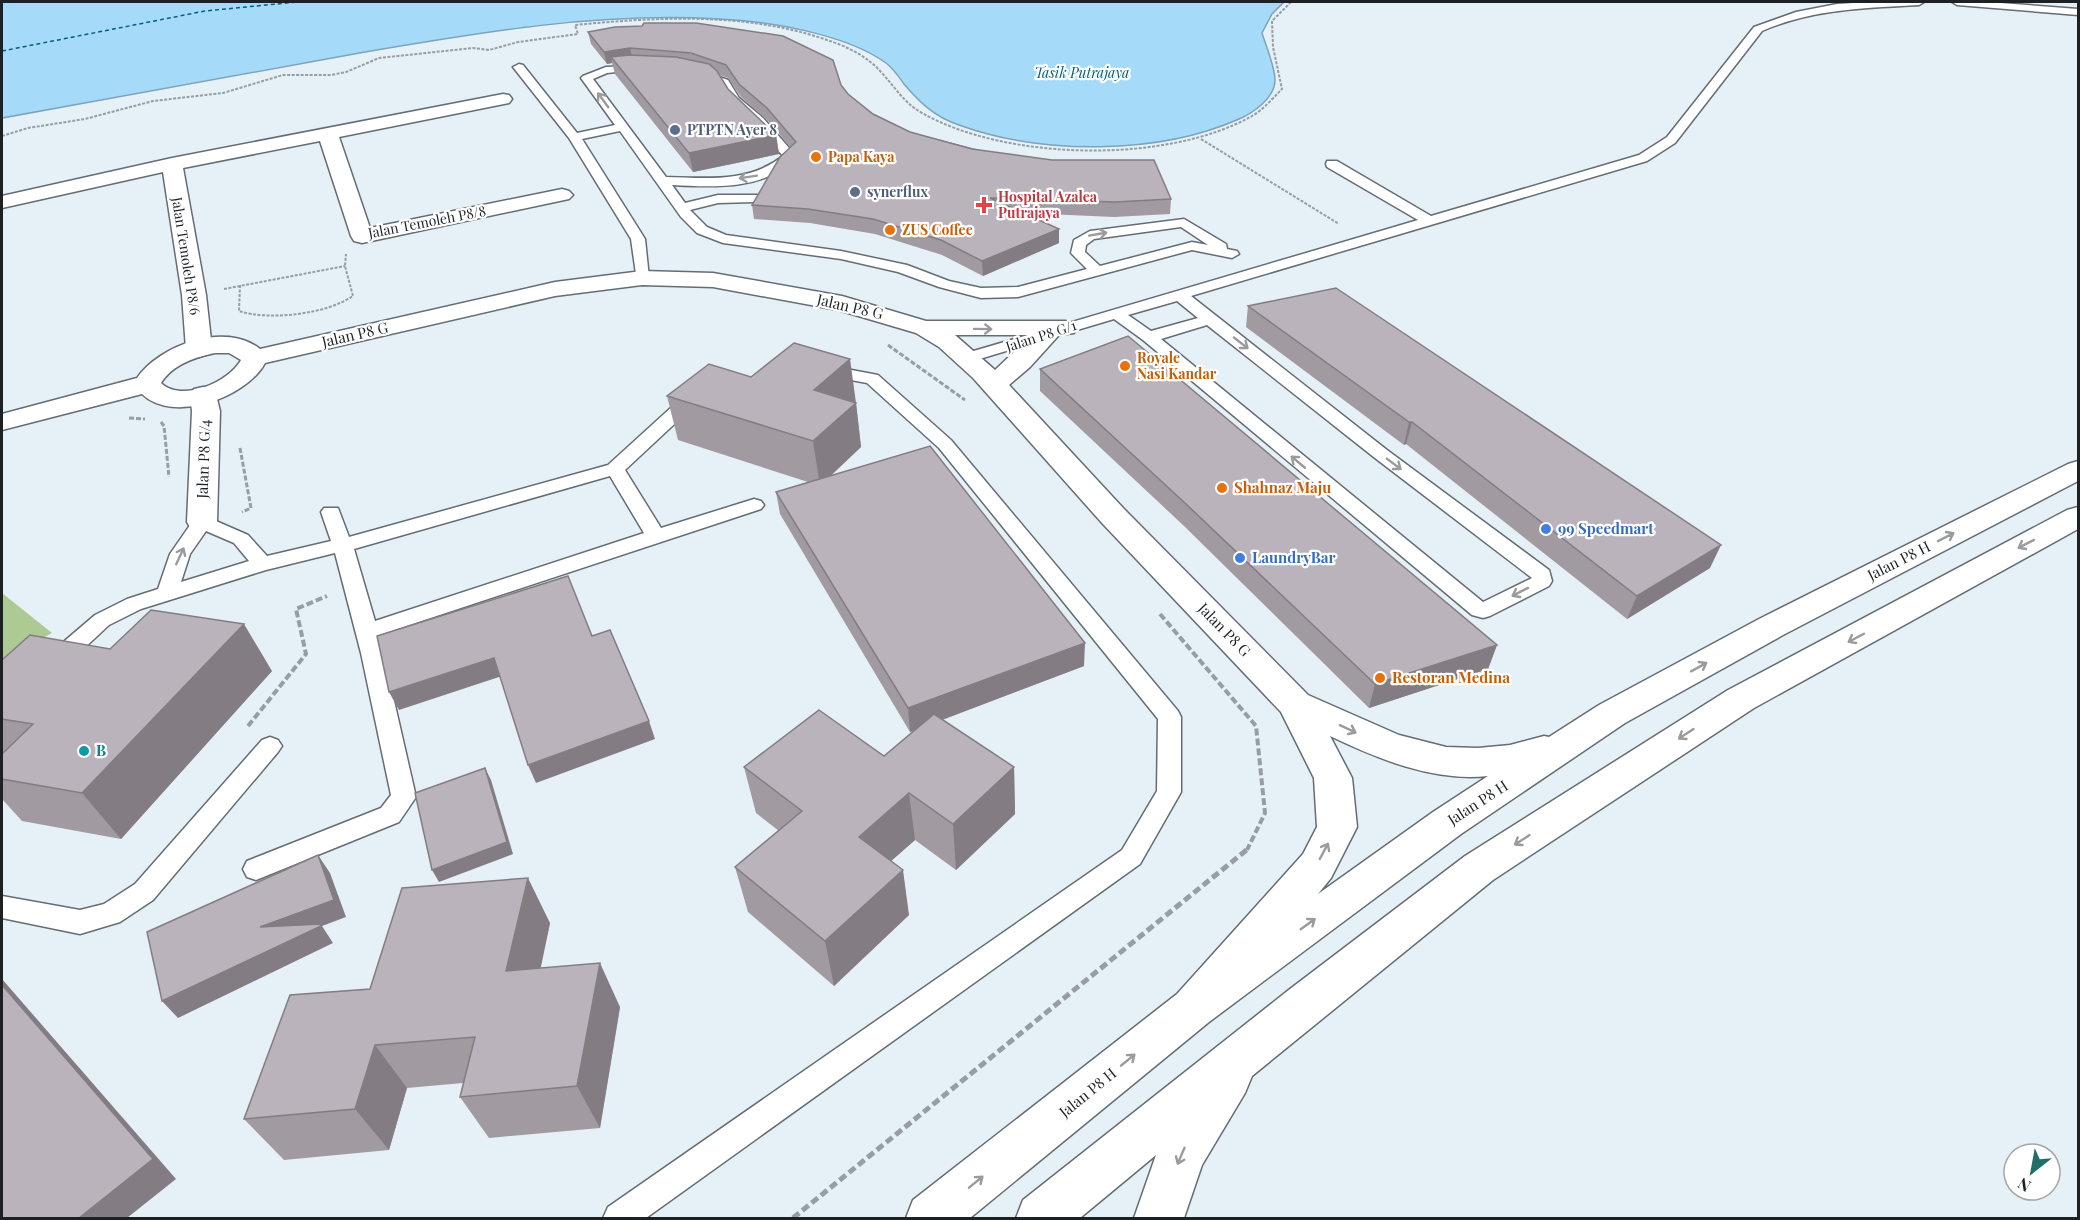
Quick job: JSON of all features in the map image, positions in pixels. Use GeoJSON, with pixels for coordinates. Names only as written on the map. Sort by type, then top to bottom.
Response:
{"type":"FeatureCollection","features":[{"type":"Feature","properties":{"kind":"street"},"geometry":{"type":"LineString","coordinates":[[2,202],[172,164],[503,99]]}},
{"type":"Feature","properties":{"kind":"street","name":"Jalan Temoleh P8/8"},"geometry":{"type":"LineString","coordinates":[[328,134],[362,236],[562,195]]}},
{"type":"Feature","properties":{"kind":"street","name":"Jalan Temoleh P8/6"},"geometry":{"type":"LineString","coordinates":[[172,164],[194,295],[199,349]]}},
{"type":"Feature","properties":{"kind":"street","name":"Jalan P8 G"},"geometry":{"type":"LineString","coordinates":[[255,358],[555,289],[642,278],[713,280],[842,303],[925,328],[948,342],[994,384],[1113,516],[1295,704],[1333,778],[1337,827],[1317,866],[1193,1008]]}},
{"type":"Feature","properties":{"kind":"street"},"geometry":{"type":"LineString","coordinates":[[925,328],[1056,331]]}},
{"type":"Feature","properties":{"kind":"street"},"geometry":{"type":"LineString","coordinates":[[994,384],[1056,331]]}},
{"type":"Feature","properties":{"kind":"street"},"geometry":{"type":"LineString","coordinates":[[220,346],[237,347],[250,351],[255,358],[252,368],[242,379],[203,395],[165,396],[151,390],[147,384],[151,374],[162,364],[199,349],[220,346]]}},
{"type":"Feature","properties":{"kind":"street"},"geometry":{"type":"LineString","coordinates":[[2,422],[147,384]]}},
{"type":"Feature","properties":{"kind":"street","name":"Jalan P8 G/4"},"geometry":{"type":"LineString","coordinates":[[202,522],[206,411],[203,395]]}},
{"type":"Feature","properties":{"kind":"street","name":"Jalan P8 H"},"geometry":{"type":"LineString","coordinates":[[931,1218],[1193,1008],[1447,823],[1612,714],[1771,627],[2079,470]]}},
{"type":"Feature","properties":{"kind":"street"},"geometry":{"type":"LineString","coordinates":[[1041,1218],[1479,868],[1741,699],[2079,517]]}},
{"type":"Feature","properties":{"kind":"street","name":"Jalan P8 G"},"geometry":{"type":"LineString","coordinates":[[1295,704],[1354,732],[1426,759],[1467,764],[1519,759],[1576,738]]}},
{"type":"Feature","properties":{"kind":"street"},"geometry":{"type":"LineString","coordinates":[[1160,1218],[1181,1153],[1245,1053]]}},
{"type":"Feature","properties":{"kind":"lane","name":"Jalan P8 G/1"},"geometry":{"type":"LineString","coordinates":[[966,358],[1643,158],[1671,140],[1751,34],[1771,22],[1813,11],[1919,2]]}},
{"type":"Feature","properties":{"kind":"lane"},"geometry":{"type":"LineString","coordinates":[[1958,2],[2079,12]]}},
{"type":"Feature","properties":{"kind":"lane"},"geometry":{"type":"LineString","coordinates":[[2049,11],[2079,7]]}},
{"type":"Feature","properties":{"kind":"lane"},"geometry":{"type":"LineString","coordinates":[[2049,11],[2079,18]]}},
{"type":"Feature","properties":{"kind":"lane"},"geometry":{"type":"LineString","coordinates":[[519,67],[574,137],[638,239],[642,278]]}},
{"type":"Feature","properties":{"kind":"lane"},"geometry":{"type":"LineString","coordinates":[[655,67],[616,69],[587,78],[679,203],[702,230],[723,239],[841,255],[902,268],[944,284],[981,293],[1018,292],[1097,271],[1195,240]]}},
{"type":"Feature","properties":{"kind":"lane"},"geometry":{"type":"LineString","coordinates":[[663,181],[728,180],[762,175],[780,166],[790,156],[759,121],[735,100],[724,82],[698,72],[687,71]]}},
{"type":"Feature","properties":{"kind":"lane"},"geometry":{"type":"LineString","coordinates":[[574,137],[623,127]]}},
{"type":"Feature","properties":{"kind":"lane"},"geometry":{"type":"LineString","coordinates":[[1332,164],[1431,222]]}},
{"type":"Feature","properties":{"kind":"lane"},"geometry":{"type":"LineString","coordinates":[[679,203],[754,195]]}},
{"type":"Feature","properties":{"kind":"lane"},"geometry":{"type":"LineString","coordinates":[[1097,271],[1078,253],[1078,243],[1090,235],[1184,224],[1195,240],[1232,254],[1256,271]]}},
{"type":"Feature","properties":{"kind":"lane"},"geometry":{"type":"LineString","coordinates":[[1115,313],[1149,337],[1479,610],[1483,611],[1542,581],[1542,575],[1381,454],[1178,294]]}},
{"type":"Feature","properties":{"kind":"lane"},"geometry":{"type":"LineString","coordinates":[[1149,337],[1210,319]]}},
{"type":"Feature","properties":{"kind":"lane"},"geometry":{"type":"LineString","coordinates":[[619,1218],[1131,857],[1169,792],[1170,717],[945,444],[872,379],[818,369],[807,371]]}},
{"type":"Feature","properties":{"kind":"lane"},"geometry":{"type":"LineString","coordinates":[[44,673],[102,620],[134,604],[262,564],[343,545],[615,469],[689,399],[711,394]]}},
{"type":"Feature","properties":{"kind":"lane"},"geometry":{"type":"LineString","coordinates":[[924,451],[945,444]]}},
{"type":"Feature","properties":{"kind":"lane"},"geometry":{"type":"LineString","coordinates":[[615,469],[656,536]]}},
{"type":"Feature","properties":{"kind":"lane"},"geometry":{"type":"LineString","coordinates":[[368,631],[754,505]]}},
{"type":"Feature","properties":{"kind":"lane"},"geometry":{"type":"LineString","coordinates":[[256,869],[390,815],[404,796],[368,631],[331,512]]}},
{"type":"Feature","properties":{"kind":"lane"},"geometry":{"type":"LineString","coordinates":[[166,594],[180,554],[202,522],[241,539],[262,564]]}},
{"type":"Feature","properties":{"kind":"lane"},"geometry":{"type":"LineString","coordinates":[[2,907],[80,922],[111,914],[144,892],[270,746]]}},
{"type":"Feature","properties":{"kind":"path"},"geometry":{"type":"LineString","coordinates":[[1202,139],[1365,241]]}},
{"type":"Feature","properties":{"kind":"path"},"geometry":{"type":"LineString","coordinates":[[240,285],[239,311],[248,315],[277,316],[351,300],[353,296],[345,266],[346,249],[362,236]]}},
{"type":"Feature","properties":{"kind":"path"},"geometry":{"type":"LineString","coordinates":[[194,295],[345,266]]}},
{"type":"Feature","properties":{"kind":"path"},"geometry":{"type":"LineString","coordinates":[[885,343],[958,393],[966,402]]}},
{"type":"Feature","properties":{"kind":"path"},"geometry":{"type":"LineString","coordinates":[[122,418],[150,420]]}},
{"type":"Feature","properties":{"kind":"path"},"geometry":{"type":"LineString","coordinates":[[157,421],[164,426],[169,481]]}},
{"type":"Feature","properties":{"kind":"path"},"geometry":{"type":"LineString","coordinates":[[202,522],[240,513],[250,508],[239,445]]}},
{"type":"Feature","properties":{"kind":"path"},"geometry":{"type":"LineString","coordinates":[[247,727],[306,654],[296,609],[327,597],[316,552]]}},
{"type":"Feature","properties":{"kind":"path"},"geometry":{"type":"LineString","coordinates":[[793,1218],[1249,848],[1265,813],[1256,726],[1158,612]]}},
{"type":"Feature","properties":{"kind":"green space"},"geometry":{"type":"Polygon","coordinates":[[[2,593],[52,633],[2,661],[2,593]]]}},
{"type":"Feature","properties":{"kind":"water","name":"Tasik Putrajaya"},"geometry":{"type":"Polygon","coordinates":[[[2,2],[1284,2],[1272,14],[1262,33],[1275,80],[1271,93],[1257,109],[1239,119],[1207,131],[1137,145],[1100,147],[1026,142],[992,135],[950,122],[935,114],[922,103],[886,63],[850,44],[783,26],[719,19],[630,18],[541,25],[453,37],[2,118],[2,2]]]}},
{"type":"Feature","properties":{"kind":"building"},"geometry":{"type":"Polygon","coordinates":[[[644,23],[696,23],[783,36],[833,60],[841,85],[848,94],[873,114],[910,132],[972,149],[1052,160],[1154,160],[1171,199],[1115,202],[990,198],[1059,229],[982,261],[941,240],[873,219],[808,209],[752,205],[780,157],[796,142],[767,108],[739,84],[726,65],[691,53],[630,48],[604,52],[588,32],[615,27],[642,26],[644,23]]]}},
{"type":"Feature","properties":{"kind":"building"},"geometry":{"type":"Polygon","coordinates":[[[629,55],[676,57],[709,64],[717,71],[728,89],[776,135],[689,153],[611,57],[629,55]]]}},
{"type":"Feature","properties":{"kind":"building"},"geometry":{"type":"Polygon","coordinates":[[[1336,288],[1721,545],[1637,596],[1412,422],[1248,306],[1336,288]]]}},
{"type":"Feature","properties":{"kind":"building"},"geometry":{"type":"Polygon","coordinates":[[[1128,336],[1497,645],[1375,684],[1040,369],[1128,336]]]}},
{"type":"Feature","properties":{"kind":"building"},"geometry":{"type":"Polygon","coordinates":[[[794,343],[850,359],[814,390],[856,403],[813,441],[667,396],[709,364],[751,377],[794,343]]]}},
{"type":"Feature","properties":{"kind":"building"},"geometry":{"type":"Polygon","coordinates":[[[930,446],[1085,643],[908,708],[776,492],[930,446]]]}},
{"type":"Feature","properties":{"kind":"building"},"geometry":{"type":"Polygon","coordinates":[[[568,576],[592,636],[610,630],[649,721],[528,765],[494,658],[389,692],[377,636],[568,576]]]}},
{"type":"Feature","properties":{"kind":"building"},"geometry":{"type":"Polygon","coordinates":[[[151,610],[244,624],[82,793],[2,779],[2,754],[33,724],[2,719],[2,660],[30,635],[110,649],[151,610]]]}},
{"type":"Feature","properties":{"kind":"building"},"geometry":{"type":"Polygon","coordinates":[[[819,710],[884,756],[934,714],[1014,767],[953,824],[909,793],[859,837],[903,870],[825,941],[735,867],[802,811],[744,767],[819,710]]]}},
{"type":"Feature","properties":{"kind":"building"},"geometry":{"type":"Polygon","coordinates":[[[485,768],[507,842],[432,870],[415,793],[485,768]]]}},
{"type":"Feature","properties":{"kind":"building"},"geometry":{"type":"Polygon","coordinates":[[[318,855],[334,900],[260,927],[320,924],[321,926],[162,1001],[147,932],[318,855]]]}},
{"type":"Feature","properties":{"kind":"building"},"geometry":{"type":"Polygon","coordinates":[[[528,878],[506,971],[600,963],[577,1086],[460,1097],[475,1037],[375,1045],[355,1109],[244,1119],[290,995],[370,989],[402,888],[528,878]]]}},
{"type":"Feature","properties":{"kind":"building"},"geometry":{"type":"Polygon","coordinates":[[[2,985],[153,1159],[79,1218],[2,1218],[2,985]]]}},
{"type":"Feature","properties":{"kind":"ferry route"},"geometry":{"type":"LineString","coordinates":[[2,51],[205,11],[297,2]]}},
{"type":"Feature","properties":{"kind":"place","name":"PTPTN Ayer 8"},"geometry":{"type":"Point","coordinates":[675,130]}},
{"type":"Feature","properties":{"kind":"place","name":"Papa Kaya"},"geometry":{"type":"Point","coordinates":[816,157]}},
{"type":"Feature","properties":{"kind":"place","name":"synerflux"},"geometry":{"type":"Point","coordinates":[855,192]}},
{"type":"Feature","properties":{"kind":"place","name":"Hospital Azalea Putrajaya"},"geometry":{"type":"Point","coordinates":[984,205]}},
{"type":"Feature","properties":{"kind":"place","name":"ZUS Coffee"},"geometry":{"type":"Point","coordinates":[890,230]}},
{"type":"Feature","properties":{"kind":"place","name":"Royale Nasi Kandar"},"geometry":{"type":"Point","coordinates":[1125,366]}},
{"type":"Feature","properties":{"kind":"place","name":"Shahnaz Maju"},"geometry":{"type":"Point","coordinates":[1222,488]}},
{"type":"Feature","properties":{"kind":"place","name":"99 Speedmart"},"geometry":{"type":"Point","coordinates":[1546,529]}},
{"type":"Feature","properties":{"kind":"place","name":"LaundryBar"},"geometry":{"type":"Point","coordinates":[1240,558]}},
{"type":"Feature","properties":{"kind":"place","name":"Restoran Medina"},"geometry":{"type":"Point","coordinates":[1380,678]}},
{"type":"Feature","properties":{"kind":"place","name":"B"},"geometry":{"type":"Point","coordinates":[84,751]}}]}
